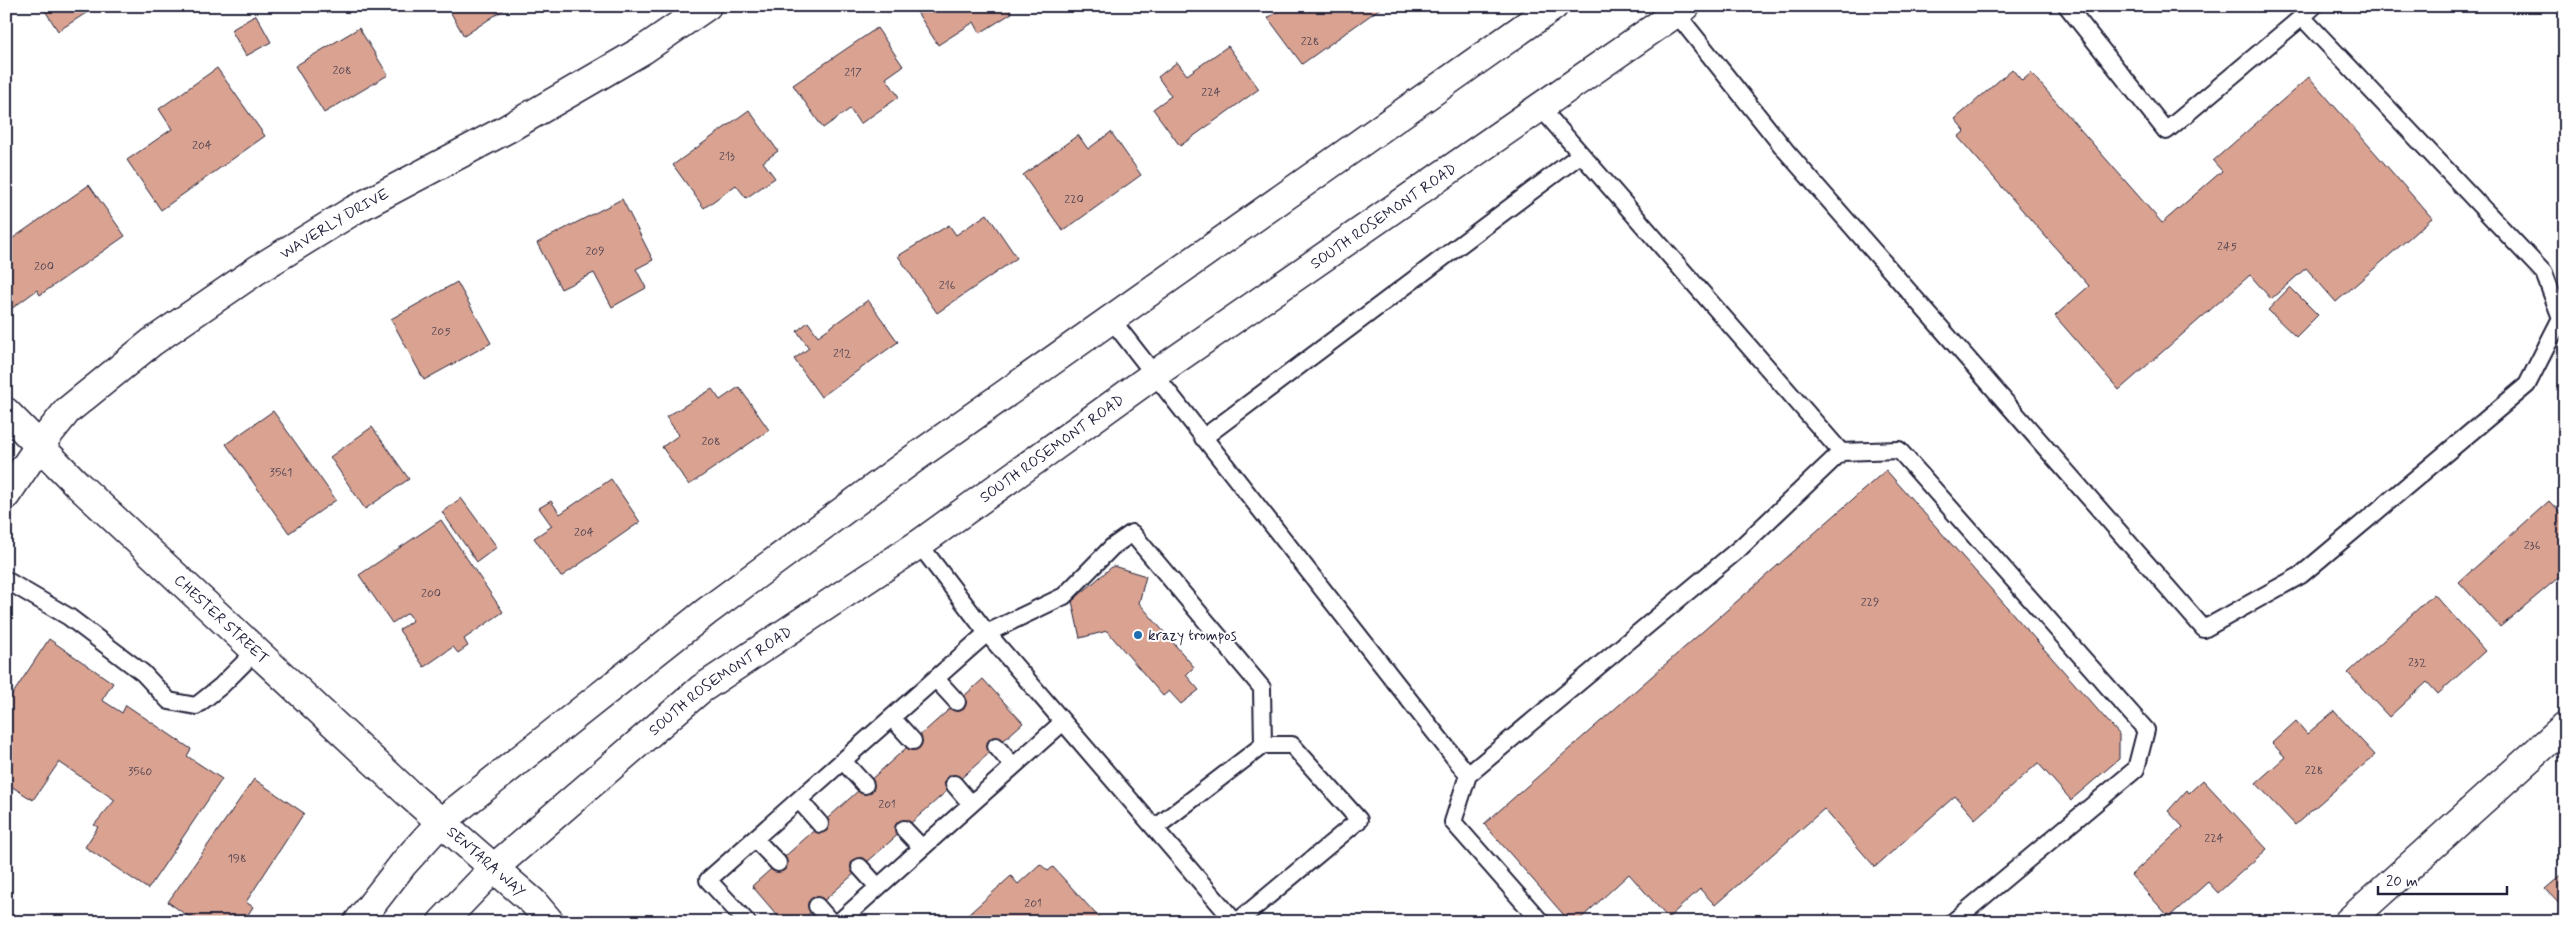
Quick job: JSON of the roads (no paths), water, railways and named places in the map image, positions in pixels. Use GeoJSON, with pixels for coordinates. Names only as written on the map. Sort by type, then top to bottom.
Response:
{"type":"FeatureCollection","features":[{"type":"Feature","properties":{"kind":"main road","name":"WAVERLY DRIVE"},"geometry":{"type":"LineString","coordinates":[[6,496],[39,446],[67,411],[152,342],[257,270],[354,210],[507,129],[643,50],[707,6]]}},
{"type":"Feature","properties":{"kind":"main road"},"geometry":{"type":"LineString","coordinates":[[358,922],[404,863],[441,822],[706,612],[916,456],[1554,6]]}},
{"type":"Feature","properties":{"kind":"main road","name":"SOUTH ROSEMONT ROAD"},"geometry":{"type":"LineString","coordinates":[[442,922],[495,867],[701,689],[919,544],[1155,374],[1681,10]]}},
{"type":"Feature","properties":{"kind":"main road","name":"CHESTER STREET"},"geometry":{"type":"LineString","coordinates":[[6,412],[76,484],[441,822]]}},
{"type":"Feature","properties":{"kind":"main road"},"geometry":{"type":"LineString","coordinates":[[2348,922],[2565,726]]}},
{"type":"Feature","properties":{"kind":"main road","name":"SENTARA WAY"},"geometry":{"type":"LineString","coordinates":[[441,822],[495,867],[550,922]]}},
{"type":"Feature","properties":{"kind":"lane"},"geometry":{"type":"LineString","coordinates":[[1681,10],[1786,151],[2204,629],[2301,575],[2527,385],[2561,318],[2544,273],[2308,12],[2166,131],[2067,6]]}},
{"type":"Feature","properties":{"kind":"lane"},"geometry":{"type":"LineString","coordinates":[[1540,107],[1841,452]]}},
{"type":"Feature","properties":{"kind":"lane"},"geometry":{"type":"LineString","coordinates":[[1203,438],[1580,154]]}},
{"type":"Feature","properties":{"kind":"lane"},"geometry":{"type":"LineString","coordinates":[[1111,319],[1468,775]]}},
{"type":"Feature","properties":{"kind":"lane"},"geometry":{"type":"LineString","coordinates":[[1540,922],[1452,822],[1468,775],[1740,548],[1841,452],[1899,450],[2146,730],[2136,769],[1953,922]]}},
{"type":"Feature","properties":{"kind":"lane"},"geometry":{"type":"LineString","coordinates":[[747,922],[708,880],[987,633],[1064,596],[1112,547],[1132,533],[1262,688],[1263,744]]}},
{"type":"Feature","properties":{"kind":"lane"},"geometry":{"type":"LineString","coordinates":[[919,544],[987,633],[1154,828],[1236,922],[1359,820],[1292,746],[1263,744],[1154,828]]}},
{"type":"Feature","properties":{"kind":"lane"},"geometry":{"type":"LineString","coordinates":[[6,580],[76,622],[143,673],[169,701],[196,706],[221,686],[257,650]]}},
{"type":"Feature","properties":{"kind":"lane"},"geometry":{"type":"LineString","coordinates":[[936,679],[957,702]]}},
{"type":"Feature","properties":{"kind":"lane"},"geometry":{"type":"LineString","coordinates":[[892,718],[913,741]]}},
{"type":"Feature","properties":{"kind":"lane"},"geometry":{"type":"LineString","coordinates":[[840,922],[1063,722]]}},
{"type":"Feature","properties":{"kind":"lane"},"geometry":{"type":"LineString","coordinates":[[996,746],[1014,766]]}},
{"type":"Feature","properties":{"kind":"lane"},"geometry":{"type":"LineString","coordinates":[[843,761],[865,785]]}},
{"type":"Feature","properties":{"kind":"lane"},"geometry":{"type":"LineString","coordinates":[[954,784],[971,804]]}},
{"type":"Feature","properties":{"kind":"lane"},"geometry":{"type":"LineString","coordinates":[[799,800],[820,824]]}},
{"type":"Feature","properties":{"kind":"lane"},"geometry":{"type":"LineString","coordinates":[[904,828],[922,848]]}},
{"type":"Feature","properties":{"kind":"lane"},"geometry":{"type":"LineString","coordinates":[[756,839],[778,862]]}},
{"type":"Feature","properties":{"kind":"lane"},"geometry":{"type":"LineString","coordinates":[[860,867],[878,887]]}},
{"type":"Feature","properties":{"kind":"lane"},"geometry":{"type":"LineString","coordinates":[[817,906],[831,922]]}},
{"type":"Feature","properties":{"kind":"place","name":"krazy trompos"},"geometry":{"type":"Point","coordinates":[1138,635]}}]}
